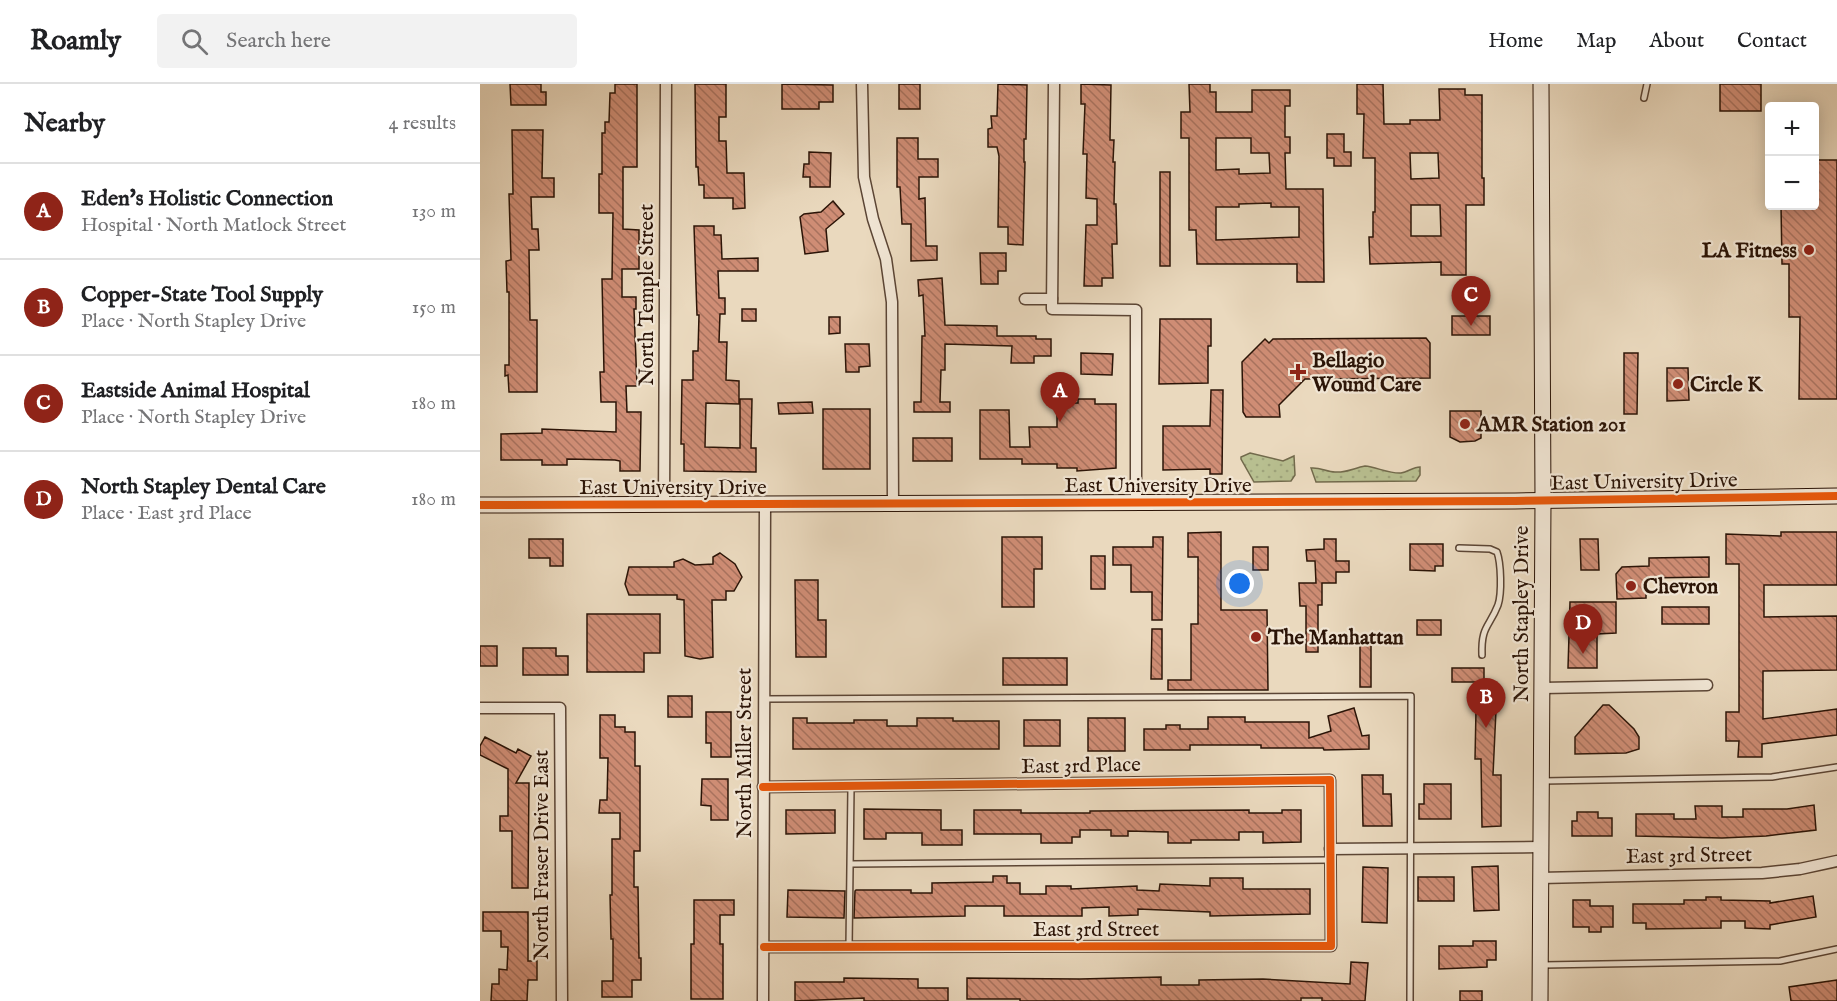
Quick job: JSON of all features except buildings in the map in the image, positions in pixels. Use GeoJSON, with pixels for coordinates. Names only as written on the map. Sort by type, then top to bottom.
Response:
{"type":"FeatureCollection","features":[{"type":"Feature","properties":{"kind":"main road","name":"North Stapley Drive"},"geometry":{"type":"LineString","coordinates":[[1540,1001],[1543,501],[1541,84]]}},
{"type":"Feature","properties":{"kind":"main road","name":"East University Drive"},"geometry":{"type":"LineString","coordinates":[[480,505],[1543,501],[1837,496]]}},
{"type":"Feature","properties":{"kind":"street","name":"North Temple Street"},"geometry":{"type":"LineString","coordinates":[[664,505],[666,84]]}},
{"type":"Feature","properties":{"kind":"street"},"geometry":{"type":"LineString","coordinates":[[862,84],[864,177],[873,219],[886,259],[892,302],[893,504]]}},
{"type":"Feature","properties":{"kind":"street"},"geometry":{"type":"LineString","coordinates":[[1054,84],[1052,309],[1136,310],[1136,502]]}},
{"type":"Feature","properties":{"kind":"street"},"geometry":{"type":"LineString","coordinates":[[1025,299],[1052,299]]}},
{"type":"Feature","properties":{"kind":"street","name":"North Miller Street"},"geometry":{"type":"LineString","coordinates":[[763,1001],[765,505]]}},
{"type":"Feature","properties":{"kind":"street"},"geometry":{"type":"LineString","coordinates":[[1542,688],[1707,685]]}},
{"type":"Feature","properties":{"kind":"street","name":"North Fraser Drive East"},"geometry":{"type":"LineString","coordinates":[[480,708],[560,708],[562,1001]]}},
{"type":"Feature","properties":{"kind":"street","name":"East 3rd Place"},"geometry":{"type":"LineString","coordinates":[[763,787],[1330,780],[1330,855]]}},
{"type":"Feature","properties":{"kind":"street"},"geometry":{"type":"LineString","coordinates":[[1330,855],[1412,848],[1540,847]]}},
{"type":"Feature","properties":{"kind":"street","name":"East 3rd Street"},"geometry":{"type":"LineString","coordinates":[[764,947],[1331,946],[1330,855]]}},
{"type":"Feature","properties":{"kind":"street","name":"East 3rd Street"},"geometry":{"type":"LineString","coordinates":[[1540,878],[1762,873],[1800,869],[1837,861]]}},
{"type":"Feature","properties":{"kind":"lane"},"geometry":{"type":"LineString","coordinates":[[1644,98],[1647,84]]}},
{"type":"Feature","properties":{"kind":"lane"},"geometry":{"type":"LineString","coordinates":[[1459,549],[1490,549],[1497,552],[1500,559],[1499,601],[1482,636],[1482,655]]}},
{"type":"Feature","properties":{"kind":"lane"},"geometry":{"type":"LineString","coordinates":[[764,699],[1411,696],[1410,1001]]}},
{"type":"Feature","properties":{"kind":"lane"},"geometry":{"type":"LineString","coordinates":[[1541,781],[1772,777],[1837,767]]}},
{"type":"Feature","properties":{"kind":"lane"},"geometry":{"type":"LineString","coordinates":[[849,947],[851,786]]}},
{"type":"Feature","properties":{"kind":"lane"},"geometry":{"type":"LineString","coordinates":[[851,864],[1330,855]]}},
{"type":"Feature","properties":{"kind":"lane"},"geometry":{"type":"LineString","coordinates":[[1541,965],[1780,961],[1837,949]]}},
{"type":"Feature","properties":{"kind":"green space"},"geometry":{"type":"Polygon","coordinates":[[[1250,453],[1283,461],[1294,456],[1295,475],[1291,481],[1254,482],[1241,459],[1250,453]]]}},
{"type":"Feature","properties":{"kind":"green space"},"geometry":{"type":"Polygon","coordinates":[[[1365,466],[1397,473],[1420,467],[1420,475],[1416,481],[1316,482],[1311,468],[1339,472],[1365,466]]]}},
{"type":"Feature","properties":{"kind":"cycle path"},"geometry":{"type":"LineString","coordinates":[[480,505],[1515,501],[1837,496]]}},
{"type":"Feature","properties":{"kind":"cycle path"},"geometry":{"type":"LineString","coordinates":[[763,787],[1330,780],[1331,946],[764,947]]}},
{"type":"Feature","properties":{"kind":"place","name":"LA Fitness"},"geometry":{"type":"Point","coordinates":[1809,250]}},
{"type":"Feature","properties":{"kind":"place","name":"Eastside Animal Hospital"},"geometry":{"type":"Point","coordinates":[1471,326]}},
{"type":"Feature","properties":{"kind":"place","name":"Bellagio Wound Care"},"geometry":{"type":"Point","coordinates":[1298,372]}},
{"type":"Feature","properties":{"kind":"place","name":"Circle K"},"geometry":{"type":"Point","coordinates":[1678,384]}},
{"type":"Feature","properties":{"kind":"place","name":"Eden's Holistic Connection"},"geometry":{"type":"Point","coordinates":[1060,422]}},
{"type":"Feature","properties":{"kind":"place","name":"AMR Station 201"},"geometry":{"type":"Point","coordinates":[1465,424]}},
{"type":"Feature","properties":{"kind":"place","name":"Chevron"},"geometry":{"type":"Point","coordinates":[1631,586]}},
{"type":"Feature","properties":{"kind":"place","name":"The Manhattan"},"geometry":{"type":"Point","coordinates":[1256,637]}},
{"type":"Feature","properties":{"kind":"place","name":"North Stapley Dental Care"},"geometry":{"type":"Point","coordinates":[1583,654]}},
{"type":"Feature","properties":{"kind":"place","name":"Copper-State Tool Supply"},"geometry":{"type":"Point","coordinates":[1486,728]}}]}
